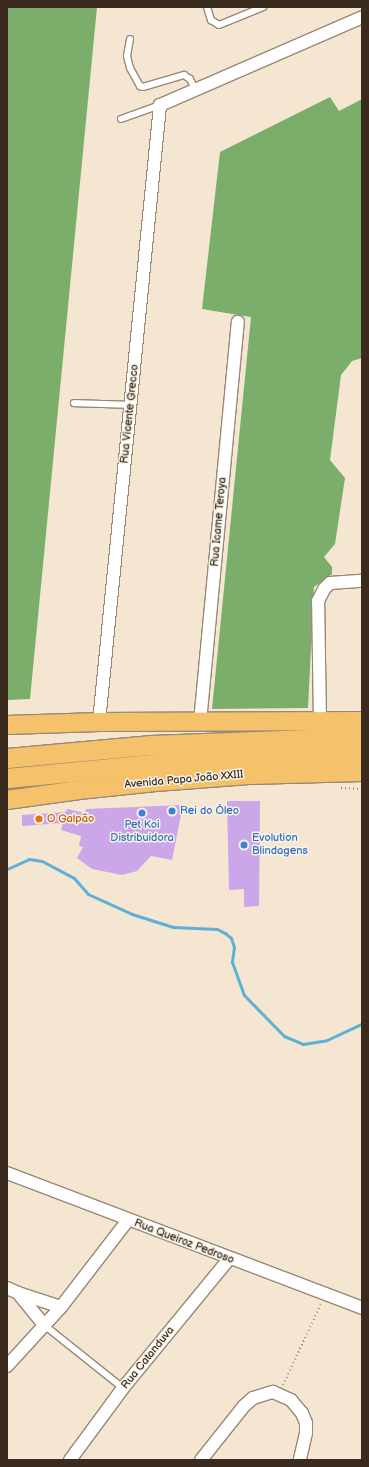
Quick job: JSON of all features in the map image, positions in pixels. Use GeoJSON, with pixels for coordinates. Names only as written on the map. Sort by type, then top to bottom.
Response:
{"type":"FeatureCollection","features":[{"type":"Feature","properties":{"kind":"highway"},"geometry":{"type":"LineString","coordinates":[[7,758],[213,741],[362,737]]}},
{"type":"Feature","properties":{"kind":"highway"},"geometry":{"type":"LineString","coordinates":[[7,750],[34,755]]}},
{"type":"Feature","properties":{"kind":"highway","name":"Avenida Papa João XXIII"},"geometry":{"type":"LineString","coordinates":[[7,778],[242,758],[362,755]]}},
{"type":"Feature","properties":{"kind":"highway"},"geometry":{"type":"LineString","coordinates":[[7,783],[34,775]]}},
{"type":"Feature","properties":{"kind":"main road"},"geometry":{"type":"LineString","coordinates":[[7,725],[99,722],[362,721]]}},
{"type":"Feature","properties":{"kind":"main road","name":"Avenida Papa João XXIII"},"geometry":{"type":"LineString","coordinates":[[7,800],[79,790],[156,782],[249,775],[362,772]]}},
{"type":"Feature","properties":{"kind":"street"},"geometry":{"type":"LineString","coordinates":[[160,105],[362,17]]}},
{"type":"Feature","properties":{"kind":"street","name":"Rua Vicente Grecco"},"geometry":{"type":"LineString","coordinates":[[99,722],[160,105]]}},
{"type":"Feature","properties":{"kind":"street","name":"Rua Icame Teroya"},"geometry":{"type":"LineString","coordinates":[[200,722],[238,322]]}},
{"type":"Feature","properties":{"kind":"street"},"geometry":{"type":"LineString","coordinates":[[320,722],[318,601],[324,589],[330,583],[362,581]]}},
{"type":"Feature","properties":{"kind":"street","name":"Rua Queiroz Pedroso"},"geometry":{"type":"LineString","coordinates":[[7,1173],[229,1259],[362,1308]]}},
{"type":"Feature","properties":{"kind":"street"},"geometry":{"type":"LineString","coordinates":[[7,1366],[60,1307],[128,1220]]}},
{"type":"Feature","properties":{"kind":"street","name":"Rua Catanduva"},"geometry":{"type":"LineString","coordinates":[[70,1460],[123,1388],[229,1259]]}},
{"type":"Feature","properties":{"kind":"street"},"geometry":{"type":"LineString","coordinates":[[7,1288],[60,1307]]}},
{"type":"Feature","properties":{"kind":"street"},"geometry":{"type":"LineString","coordinates":[[18,1293],[44,1325]]}},
{"type":"Feature","properties":{"kind":"street"},"geometry":{"type":"LineString","coordinates":[[201,1460],[244,1406],[253,1398],[268,1393],[279,1394],[291,1400],[297,1405],[306,1423],[306,1433],[300,1460]]}},
{"type":"Feature","properties":{"kind":"lane"},"geometry":{"type":"LineString","coordinates":[[206,7],[211,20],[219,25],[263,7]]}},
{"type":"Feature","properties":{"kind":"lane"},"geometry":{"type":"LineString","coordinates":[[130,39],[127,56],[130,68],[140,86],[143,87],[184,75],[190,79],[196,90]]}},
{"type":"Feature","properties":{"kind":"lane"},"geometry":{"type":"LineString","coordinates":[[121,119],[160,105]]}},
{"type":"Feature","properties":{"kind":"lane"},"geometry":{"type":"LineString","coordinates":[[74,403],[131,405]]}},
{"type":"Feature","properties":{"kind":"lane"},"geometry":{"type":"LineString","coordinates":[[44,1325],[123,1388]]}},
{"type":"Feature","properties":{"kind":"path"},"geometry":{"type":"LineString","coordinates":[[279,1394],[326,1294]]}},
{"type":"Feature","properties":{"kind":"green space"},"geometry":{"type":"Polygon","coordinates":[[[7,7],[97,7],[30,699],[7,700],[7,7]]]}},
{"type":"Feature","properties":{"kind":"green space"},"geometry":{"type":"Polygon","coordinates":[[[330,97],[339,111],[362,99],[362,358],[352,361],[341,375],[330,460],[345,478],[335,544],[324,557],[332,567],[332,574],[314,587],[308,708],[212,709],[251,317],[202,309],[220,152],[330,97]]]}},
{"type":"Feature","properties":{"kind":"building","name":"Evolution Blindagens"},"geometry":{"type":"Polygon","coordinates":[[[227,801],[260,801],[259,906],[244,907],[244,889],[229,890],[227,801]]]}},
{"type":"Feature","properties":{"kind":"building"},"geometry":{"type":"Polygon","coordinates":[[[183,805],[172,860],[151,856],[137,871],[122,875],[92,869],[77,858],[83,847],[79,846],[81,836],[61,830],[63,823],[22,826],[22,815],[66,812],[67,809],[85,813],[86,809],[183,805]]]}},
{"type":"Feature","properties":{"kind":"waterway"},"geometry":{"type":"LineString","coordinates":[[7,869],[29,859],[42,861],[74,878],[88,894],[132,914],[173,927],[217,929],[225,933],[231,938],[234,947],[232,962],[244,995],[284,1036],[303,1044],[327,1040],[362,1024]]}},
{"type":"Feature","properties":{"kind":"place","name":"Rei do Óleo"},"geometry":{"type":"Point","coordinates":[172,811]}},
{"type":"Feature","properties":{"kind":"place","name":"Pet Koi Distribuidora"},"geometry":{"type":"Point","coordinates":[142,813]}},
{"type":"Feature","properties":{"kind":"place","name":"O Galpão"},"geometry":{"type":"Point","coordinates":[39,819]}},
{"type":"Feature","properties":{"kind":"place","name":"Evolution Blindagens"},"geometry":{"type":"Point","coordinates":[244,845]}}]}
